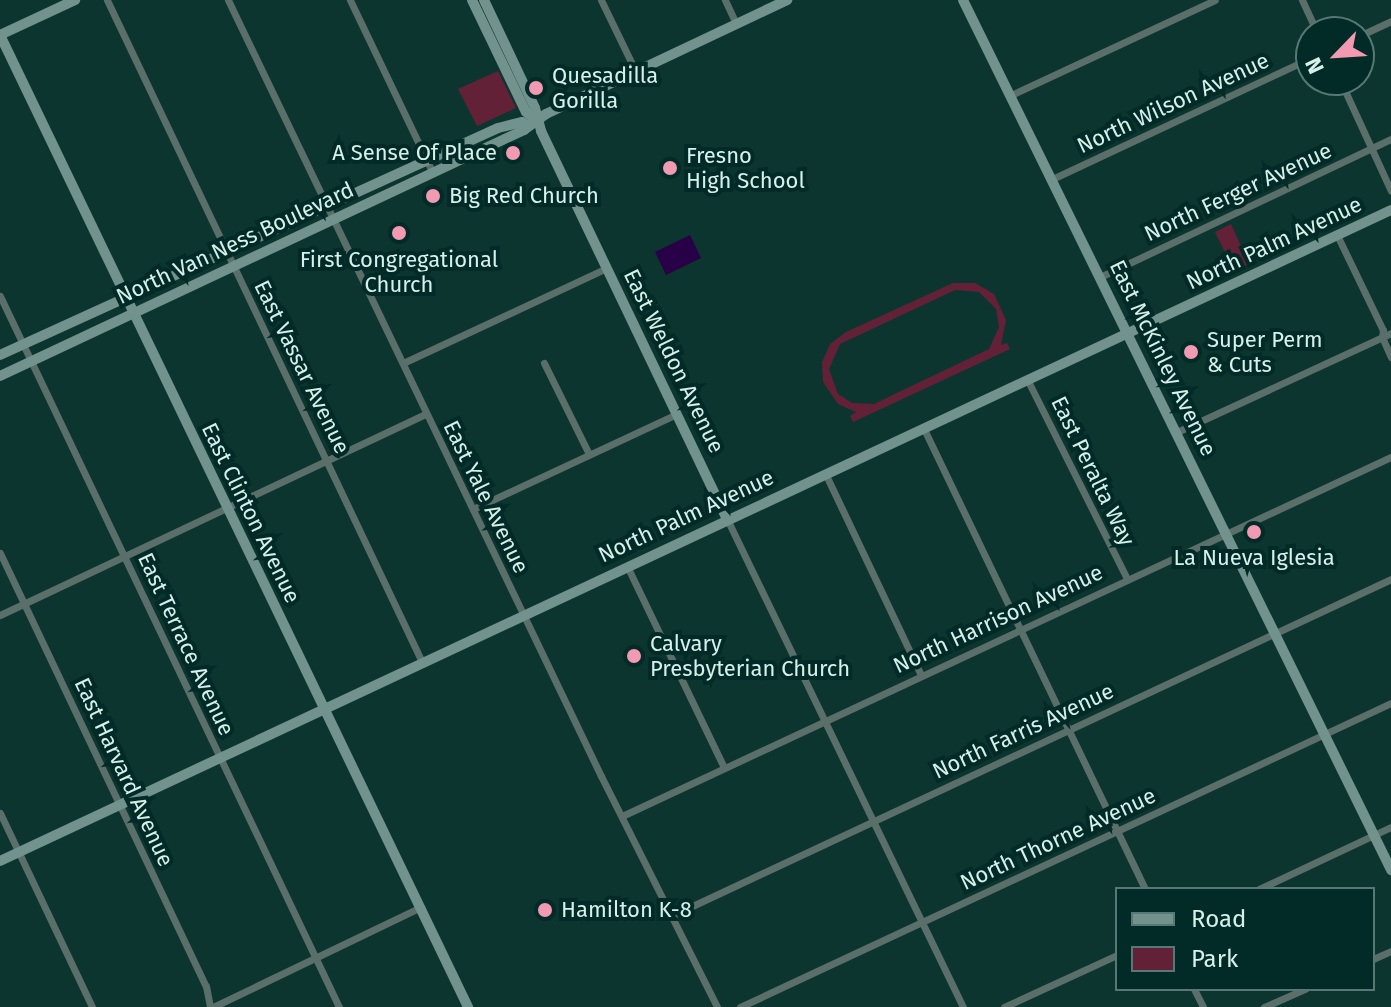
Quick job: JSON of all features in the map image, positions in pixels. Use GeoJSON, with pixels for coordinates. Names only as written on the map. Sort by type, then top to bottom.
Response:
{"type":"FeatureCollection","features":[{"type":"Feature","properties":{"kind":"main road"},"geometry":{"type":"LineString","coordinates":[[0,35],[75,0]]}},
{"type":"Feature","properties":{"kind":"main road"},"geometry":{"type":"LineString","coordinates":[[532,122],[787,0]]}},
{"type":"Feature","properties":{"kind":"main road","name":"East McKinley Avenue"},"geometry":{"type":"LineString","coordinates":[[963,0],[1391,870]]}},
{"type":"Feature","properties":{"kind":"main road","name":"East Weldon Avenue"},"geometry":{"type":"LineString","coordinates":[[479,3],[535,108],[532,122],[607,268],[727,519]]}},
{"type":"Feature","properties":{"kind":"main road","name":"East Clinton Avenue"},"geometry":{"type":"LineString","coordinates":[[0,35],[225,508],[468,1007]]}},
{"type":"Feature","properties":{"kind":"main road","name":"North Van Ness Boulevard"},"geometry":{"type":"LineString","coordinates":[[0,355],[509,124],[532,122]]}},
{"type":"Feature","properties":{"kind":"main road","name":"North Van Ness Boulevard"},"geometry":{"type":"LineString","coordinates":[[0,376],[524,130],[532,122]]}},
{"type":"Feature","properties":{"kind":"main road","name":"North Palm Avenue"},"geometry":{"type":"LineString","coordinates":[[0,861],[221,761],[923,427],[1390,213]]}},
{"type":"Feature","properties":{"kind":"street","name":"East Vassar Avenue"},"geometry":{"type":"LineString","coordinates":[[107,0],[423,664]]}},
{"type":"Feature","properties":{"kind":"street","name":"East Yale Avenue"},"geometry":{"type":"LineString","coordinates":[[228,0],[426,414],[717,1007]]}},
{"type":"Feature","properties":{"kind":"street"},"geometry":{"type":"LineString","coordinates":[[350,0],[433,173]]}},
{"type":"Feature","properties":{"kind":"street"},"geometry":{"type":"LineString","coordinates":[[601,0],[636,72]]}},
{"type":"Feature","properties":{"kind":"street"},"geometry":{"type":"LineString","coordinates":[[725,0],[736,24]]}},
{"type":"Feature","properties":{"kind":"street"},"geometry":{"type":"LineString","coordinates":[[1009,96],[1215,0]]}},
{"type":"Feature","properties":{"kind":"street","name":"North Wilson Avenue"},"geometry":{"type":"LineString","coordinates":[[1050,180],[1295,65]]}},
{"type":"Feature","properties":{"kind":"street"},"geometry":{"type":"LineString","coordinates":[[1348,96],[1391,191]]}},
{"type":"Feature","properties":{"kind":"street","name":"North Ferger Avenue"},"geometry":{"type":"LineString","coordinates":[[1100,277],[1391,139]]}},
{"type":"Feature","properties":{"kind":"street"},"geometry":{"type":"LineString","coordinates":[[1337,235],[1383,330],[1382,337],[1391,357]]}},
{"type":"Feature","properties":{"kind":"street"},"geometry":{"type":"LineString","coordinates":[[403,363],[607,268]]}},
{"type":"Feature","properties":{"kind":"street","name":"East Terrace Avenue"},"geometry":{"type":"LineString","coordinates":[[0,296],[339,1007]]}},
{"type":"Feature","properties":{"kind":"street"},"geometry":{"type":"LineString","coordinates":[[1177,432],[1391,333]]}},
{"type":"Feature","properties":{"kind":"street"},"geometry":{"type":"LineString","coordinates":[[544,363],[589,454]]}},
{"type":"Feature","properties":{"kind":"street","name":"East Peralta Way"},"geometry":{"type":"LineString","coordinates":[[1027,379],[1127,579]]}},
{"type":"Feature","properties":{"kind":"street"},"geometry":{"type":"LineString","coordinates":[[0,615],[426,414]]}},
{"type":"Feature","properties":{"kind":"street"},"geometry":{"type":"LineString","coordinates":[[473,509],[677,414]]}},
{"type":"Feature","properties":{"kind":"street"},"geometry":{"type":"LineString","coordinates":[[923,427],[1144,887]]}},
{"type":"Feature","properties":{"kind":"street","name":"North Harrison Avenue"},"geometry":{"type":"LineString","coordinates":[[622,816],[1391,457]]}},
{"type":"Feature","properties":{"kind":"street"},"geometry":{"type":"LineString","coordinates":[[825,473],[921,675]]}},
{"type":"Feature","properties":{"kind":"street","name":"East Weldon Avenue"},"geometry":{"type":"LineString","coordinates":[[727,519],[963,1007]]}},
{"type":"Feature","properties":{"kind":"street","name":"East Harvard Avenue"},"geometry":{"type":"LineString","coordinates":[[0,553],[206,986],[212,1007]]}},
{"type":"Feature","properties":{"kind":"street"},"geometry":{"type":"LineString","coordinates":[[627,566],[724,768]]}},
{"type":"Feature","properties":{"kind":"street","name":"North Farris Avenue"},"geometry":{"type":"LineString","coordinates":[[671,916],[1391,579]]}},
{"type":"Feature","properties":{"kind":"street","name":"North Thorne Avenue"},"geometry":{"type":"LineString","coordinates":[[740,1007],[1391,703]]}},
{"type":"Feature","properties":{"kind":"street"},"geometry":{"type":"LineString","coordinates":[[0,813],[92,1007]]}},
{"type":"Feature","properties":{"kind":"street"},"geometry":{"type":"LineString","coordinates":[[1263,887],[1391,827]]}},
{"type":"Feature","properties":{"kind":"street"},"geometry":{"type":"LineString","coordinates":[[212,1007],[421,907]]}},
{"type":"Feature","properties":{"kind":"street"},"geometry":{"type":"LineString","coordinates":[[1004,1007],[1115,956]]}},
{"type":"Feature","properties":{"kind":"street"},"geometry":{"type":"LineString","coordinates":[[1264,1007],[1300,991]]}},
{"type":"Feature","properties":{"kind":"green space"},"geometry":{"type":"Polygon","coordinates":[[[498,71],[516,108],[477,126],[458,89],[498,71]]]}},
{"type":"Feature","properties":{"kind":"green space"},"geometry":{"type":"Polygon","coordinates":[[[1231,224],[1249,264],[1234,271],[1215,232],[1231,224]]]}},
{"type":"Feature","properties":{"kind":"green space"},"geometry":{"type":"Polygon","coordinates":[[[953,283],[975,283],[994,294],[1006,320],[1001,345],[1007,343],[1010,349],[853,422],[850,416],[856,412],[838,404],[823,382],[822,362],[830,344],[846,332],[953,283]],[[955,290],[840,344],[829,369],[838,394],[852,403],[874,404],[989,349],[999,327],[996,309],[979,292],[955,290]]]}},
{"type":"Feature","properties":{"kind":"shaded area"},"geometry":{"type":"Polygon","coordinates":[[[690,235],[701,258],[666,275],[655,252],[690,235]]]}},
{"type":"Feature","properties":{"kind":"place","name":"Quesadilla Gorilla"},"geometry":{"type":"Point","coordinates":[536,88]}},
{"type":"Feature","properties":{"kind":"place","name":"A Sense Of Place"},"geometry":{"type":"Point","coordinates":[513,153]}},
{"type":"Feature","properties":{"kind":"place","name":"Fresno High School"},"geometry":{"type":"Point","coordinates":[670,168]}},
{"type":"Feature","properties":{"kind":"place","name":"Big Red Church"},"geometry":{"type":"Point","coordinates":[433,196]}},
{"type":"Feature","properties":{"kind":"place","name":"First Congregational Church"},"geometry":{"type":"Point","coordinates":[399,233]}},
{"type":"Feature","properties":{"kind":"place","name":"Super Perm & Cuts"},"geometry":{"type":"Point","coordinates":[1191,352]}},
{"type":"Feature","properties":{"kind":"place","name":"La Nueva Iglesia"},"geometry":{"type":"Point","coordinates":[1254,532]}},
{"type":"Feature","properties":{"kind":"place","name":"Calvary Presbyterian Church"},"geometry":{"type":"Point","coordinates":[634,656]}},
{"type":"Feature","properties":{"kind":"place","name":"Hamilton K-8"},"geometry":{"type":"Point","coordinates":[545,910]}}]}
